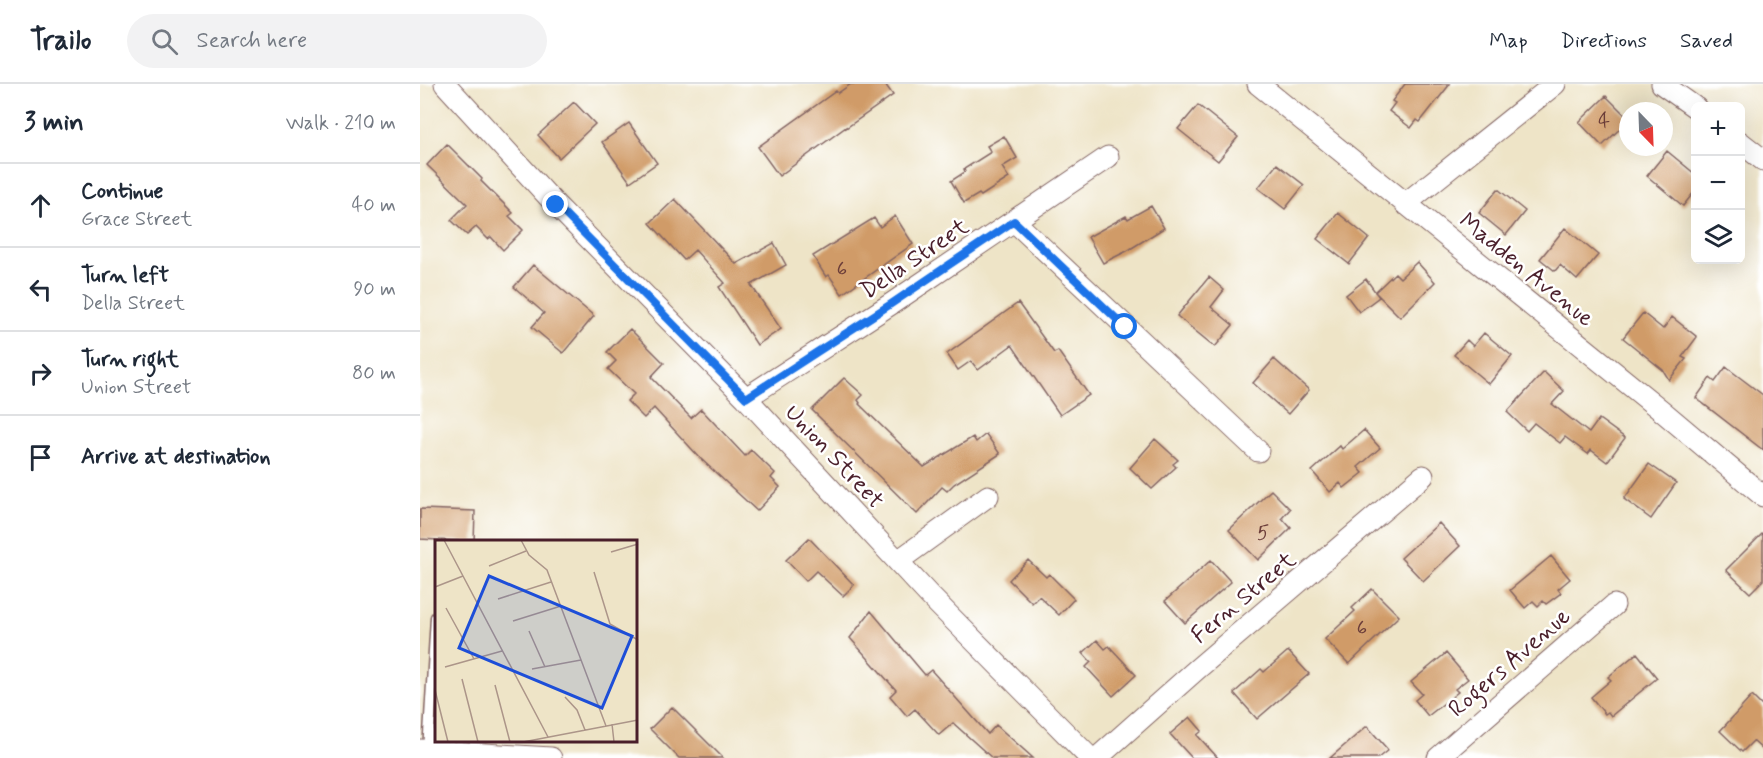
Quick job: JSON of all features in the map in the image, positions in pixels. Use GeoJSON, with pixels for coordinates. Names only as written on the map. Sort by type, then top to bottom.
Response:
{"type":"FeatureCollection","features":[{"type":"Feature","properties":{"kind":"street","name":"Union Street"},"geometry":{"type":"LineString","coordinates":[[445,84],[556,205],[746,398],[898,561],[1090,758]]}},
{"type":"Feature","properties":{"kind":"street","name":"Madden Avenue"},"geometry":{"type":"LineString","coordinates":[[1258,84],[1662,411],[1763,496]]}},
{"type":"Feature","properties":{"kind":"street"},"geometry":{"type":"LineString","coordinates":[[1405,204],[1555,84]]}},
{"type":"Feature","properties":{"kind":"street"},"geometry":{"type":"LineString","coordinates":[[1662,84],[1691,105]]}},
{"type":"Feature","properties":{"kind":"street"},"geometry":{"type":"LineString","coordinates":[[1745,146],[1763,160]]}},
{"type":"Feature","properties":{"kind":"street","name":"Della Street"},"geometry":{"type":"LineString","coordinates":[[746,398],[891,304],[1108,157]]}},
{"type":"Feature","properties":{"kind":"street"},"geometry":{"type":"LineString","coordinates":[[1014,221],[1258,451]]}},
{"type":"Feature","properties":{"kind":"street","name":"Fern Street"},"geometry":{"type":"LineString","coordinates":[[1097,758],[1423,476]]}},
{"type":"Feature","properties":{"kind":"street"},"geometry":{"type":"LineString","coordinates":[[898,561],[988,496]]}},
{"type":"Feature","properties":{"kind":"street","name":"Rogers Avenue"},"geometry":{"type":"LineString","coordinates":[[1438,758],[1614,605]]}},
{"type":"Feature","properties":{"kind":"street"},"geometry":{"type":"LineString","coordinates":[[424,751],[551,758]]}},
{"type":"Feature","properties":{"kind":"lane"},"geometry":{"type":"LineString","coordinates":[[424,751],[435,628]]}},
{"type":"Feature","properties":{"kind":"building"},"geometry":{"type":"Polygon","coordinates":[[[851,84],[885,84],[893,95],[779,176],[758,147],[836,91],[838,93],[851,84]]]}},
{"type":"Feature","properties":{"kind":"building"},"geometry":{"type":"Polygon","coordinates":[[[1405,84],[1450,84],[1420,122],[1417,120],[1411,128],[1389,111],[1395,103],[1392,101],[1405,84]]]}},
{"type":"Feature","properties":{"kind":"building"},"geometry":{"type":"Polygon","coordinates":[[[1606,96],[1619,109],[1619,130],[1602,146],[1579,122],[1606,96]]]}},
{"type":"Feature","properties":{"kind":"building"},"geometry":{"type":"Polygon","coordinates":[[[574,102],[595,124],[559,158],[538,135],[574,102]]]}},
{"type":"Feature","properties":{"kind":"building"},"geometry":{"type":"Polygon","coordinates":[[[1198,105],[1238,137],[1218,161],[1178,129],[1198,105]]]}},
{"type":"Feature","properties":{"kind":"building"},"geometry":{"type":"Polygon","coordinates":[[[629,123],[657,163],[630,182],[602,142],[629,123]]]}},
{"type":"Feature","properties":{"kind":"building"},"geometry":{"type":"Polygon","coordinates":[[[1004,136],[1017,158],[1002,167],[1009,178],[981,196],[979,194],[964,203],[951,181],[965,172],[964,169],[991,152],[987,146],[1004,136]]]}},
{"type":"Feature","properties":{"kind":"building"},"geometry":{"type":"Polygon","coordinates":[[[447,144],[513,213],[509,216],[523,230],[503,250],[491,237],[488,239],[476,227],[467,235],[451,220],[467,204],[427,165],[447,144]]]}},
{"type":"Feature","properties":{"kind":"building"},"geometry":{"type":"Polygon","coordinates":[[[1663,156],[1673,156],[1691,171],[1691,196],[1683,206],[1647,176],[1663,156]]]}},
{"type":"Feature","properties":{"kind":"building"},"geometry":{"type":"Polygon","coordinates":[[[1277,164],[1304,185],[1285,209],[1258,188],[1277,164]]]}},
{"type":"Feature","properties":{"kind":"building"},"geometry":{"type":"Polygon","coordinates":[[[1498,189],[1525,211],[1506,235],[1479,213],[1498,189]]]}},
{"type":"Feature","properties":{"kind":"building"},"geometry":{"type":"Polygon","coordinates":[[[675,199],[736,264],[774,243],[786,265],[751,285],[781,329],[757,345],[719,287],[725,283],[695,250],[684,260],[650,223],[675,199]]]}},
{"type":"Feature","properties":{"kind":"building"},"geometry":{"type":"Polygon","coordinates":[[[1151,206],[1164,228],[1103,263],[1088,237],[1126,216],[1128,219],[1151,206]]]}},
{"type":"Feature","properties":{"kind":"building"},"geometry":{"type":"Polygon","coordinates":[[[1338,213],[1369,238],[1349,264],[1317,239],[1338,213]]]}},
{"type":"Feature","properties":{"kind":"building"},"geometry":{"type":"Polygon","coordinates":[[[895,216],[913,244],[842,294],[829,275],[826,277],[813,256],[874,218],[880,227],[895,216]]]}},
{"type":"Feature","properties":{"kind":"building"},"geometry":{"type":"Polygon","coordinates":[[[1565,228],[1598,255],[1577,280],[1560,265],[1555,271],[1540,259],[1565,228]]]}},
{"type":"Feature","properties":{"kind":"building"},"geometry":{"type":"Polygon","coordinates":[[[1417,262],[1435,282],[1400,317],[1375,292],[1395,273],[1400,278],[1417,262]]]}},
{"type":"Feature","properties":{"kind":"building"},"geometry":{"type":"Polygon","coordinates":[[[533,265],[594,316],[563,353],[532,327],[544,313],[514,287],[533,265]]]}},
{"type":"Feature","properties":{"kind":"building"},"geometry":{"type":"Polygon","coordinates":[[[1209,277],[1224,290],[1211,307],[1233,325],[1215,347],[1177,316],[1209,277]]]}},
{"type":"Feature","properties":{"kind":"building"},"geometry":{"type":"Polygon","coordinates":[[[1366,279],[1379,297],[1359,312],[1346,295],[1366,279]]]}},
{"type":"Feature","properties":{"kind":"building"},"geometry":{"type":"Polygon","coordinates":[[[1018,303],[1054,353],[1058,351],[1089,395],[1060,415],[1012,345],[978,370],[971,361],[958,370],[947,354],[1018,303]]]}},
{"type":"Feature","properties":{"kind":"building"},"geometry":{"type":"Polygon","coordinates":[[[1643,313],[1663,329],[1672,317],[1697,337],[1682,357],[1686,359],[1669,380],[1663,370],[1623,338],[1643,313]]]}},
{"type":"Feature","properties":{"kind":"building"},"geometry":{"type":"Polygon","coordinates":[[[630,329],[664,363],[651,377],[691,418],[701,409],[745,456],[751,450],[775,473],[771,478],[780,487],[757,511],[701,459],[654,408],[644,418],[627,401],[634,394],[608,369],[616,361],[607,352],[630,329]]]}},
{"type":"Feature","properties":{"kind":"building"},"geometry":{"type":"Polygon","coordinates":[[[1484,333],[1512,356],[1489,384],[1454,355],[1467,340],[1473,346],[1484,333]]]}},
{"type":"Feature","properties":{"kind":"building"},"geometry":{"type":"Polygon","coordinates":[[[1274,359],[1309,390],[1288,414],[1253,383],[1274,359]]]}},
{"type":"Feature","properties":{"kind":"building"},"geometry":{"type":"Polygon","coordinates":[[[1726,367],[1763,395],[1763,450],[1696,398],[1710,378],[1715,382],[1726,367]]]}},
{"type":"Feature","properties":{"kind":"building"},"geometry":{"type":"Polygon","coordinates":[[[1544,372],[1564,391],[1552,404],[1589,433],[1599,419],[1625,438],[1607,462],[1591,450],[1588,454],[1565,437],[1560,443],[1534,423],[1527,431],[1507,412],[1544,372]]]}},
{"type":"Feature","properties":{"kind":"building"},"geometry":{"type":"Polygon","coordinates":[[[844,378],[863,395],[858,400],[859,404],[924,467],[973,437],[976,442],[986,434],[1000,454],[947,491],[942,487],[917,514],[812,410],[844,378]]]}},
{"type":"Feature","properties":{"kind":"building"},"geometry":{"type":"Polygon","coordinates":[[[1364,430],[1380,448],[1358,467],[1363,473],[1344,488],[1340,483],[1330,492],[1312,471],[1340,446],[1342,449],[1364,430]]]}},
{"type":"Feature","properties":{"kind":"building"},"geometry":{"type":"Polygon","coordinates":[[[1155,439],[1178,460],[1173,464],[1176,467],[1152,489],[1130,468],[1155,439]]]}},
{"type":"Feature","properties":{"kind":"building"},"geometry":{"type":"Polygon","coordinates":[[[1649,464],[1676,483],[1651,519],[1624,499],[1649,464]]]}},
{"type":"Feature","properties":{"kind":"building"},"geometry":{"type":"Polygon","coordinates":[[[1271,490],[1290,509],[1282,518],[1291,528],[1258,560],[1229,530],[1271,490]]]}},
{"type":"Feature","properties":{"kind":"building"},"geometry":{"type":"Polygon","coordinates":[[[420,509],[475,511],[474,540],[420,539],[420,509]]]}},
{"type":"Feature","properties":{"kind":"building"},"geometry":{"type":"Polygon","coordinates":[[[1439,523],[1460,546],[1423,581],[1401,558],[1439,523]]]}},
{"type":"Feature","properties":{"kind":"building"},"geometry":{"type":"Polygon","coordinates":[[[1763,533],[1763,580],[1750,593],[1726,570],[1763,533]]]}},
{"type":"Feature","properties":{"kind":"building"},"geometry":{"type":"Polygon","coordinates":[[[809,538],[854,585],[843,596],[816,571],[806,581],[786,560],[809,538]]]}},
{"type":"Feature","properties":{"kind":"building"},"geometry":{"type":"Polygon","coordinates":[[[1551,556],[1570,579],[1558,589],[1561,593],[1546,604],[1543,601],[1538,606],[1533,601],[1525,608],[1510,590],[1551,556]]]}},
{"type":"Feature","properties":{"kind":"building"},"geometry":{"type":"Polygon","coordinates":[[[1028,560],[1046,577],[1049,574],[1074,599],[1059,615],[1039,596],[1032,603],[1009,580],[1028,560]]]}},
{"type":"Feature","properties":{"kind":"building"},"geometry":{"type":"Polygon","coordinates":[[[1211,560],[1231,582],[1185,623],[1165,601],[1211,560]]]}},
{"type":"Feature","properties":{"kind":"building"},"geometry":{"type":"Polygon","coordinates":[[[1372,589],[1399,616],[1349,664],[1325,639],[1355,611],[1352,608],[1372,589]]]}},
{"type":"Feature","properties":{"kind":"building"},"geometry":{"type":"Polygon","coordinates":[[[871,611],[925,675],[931,670],[988,734],[996,725],[1033,758],[992,758],[953,723],[939,735],[915,709],[907,716],[890,696],[896,690],[850,638],[871,611]]]}},
{"type":"Feature","properties":{"kind":"building"},"geometry":{"type":"Polygon","coordinates":[[[1097,640],[1105,649],[1109,646],[1136,675],[1113,696],[1086,667],[1091,662],[1083,653],[1097,640]]]}},
{"type":"Feature","properties":{"kind":"building"},"geometry":{"type":"Polygon","coordinates":[[[1288,651],[1309,674],[1257,719],[1234,693],[1261,669],[1264,672],[1288,651]]]}},
{"type":"Feature","properties":{"kind":"building"},"geometry":{"type":"Polygon","coordinates":[[[1446,653],[1468,679],[1455,689],[1458,692],[1428,716],[1415,700],[1422,694],[1411,682],[1446,653]]]}},
{"type":"Feature","properties":{"kind":"building"},"geometry":{"type":"Polygon","coordinates":[[[1637,653],[1657,678],[1611,716],[1608,712],[1605,714],[1591,697],[1611,680],[1608,677],[1637,653]]]}},
{"type":"Feature","properties":{"kind":"building"},"geometry":{"type":"Polygon","coordinates":[[[1752,696],[1763,707],[1763,750],[1753,741],[1742,752],[1720,731],[1752,696]]]}},
{"type":"Feature","properties":{"kind":"building"},"geometry":{"type":"Polygon","coordinates":[[[672,707],[723,758],[679,758],[650,729],[672,707]]]}},
{"type":"Feature","properties":{"kind":"building"},"geometry":{"type":"Polygon","coordinates":[[[1190,717],[1202,731],[1197,735],[1218,758],[1192,758],[1170,734],[1190,717]]]}},
{"type":"Feature","properties":{"kind":"building"},"geometry":{"type":"Polygon","coordinates":[[[1367,726],[1388,750],[1378,758],[1330,758],[1367,726]]]}},
{"type":"Feature","properties":{"kind":"route"},"geometry":{"type":"LineString","coordinates":[[556,205],[746,398],[1014,221],[1125,327]]}}]}
